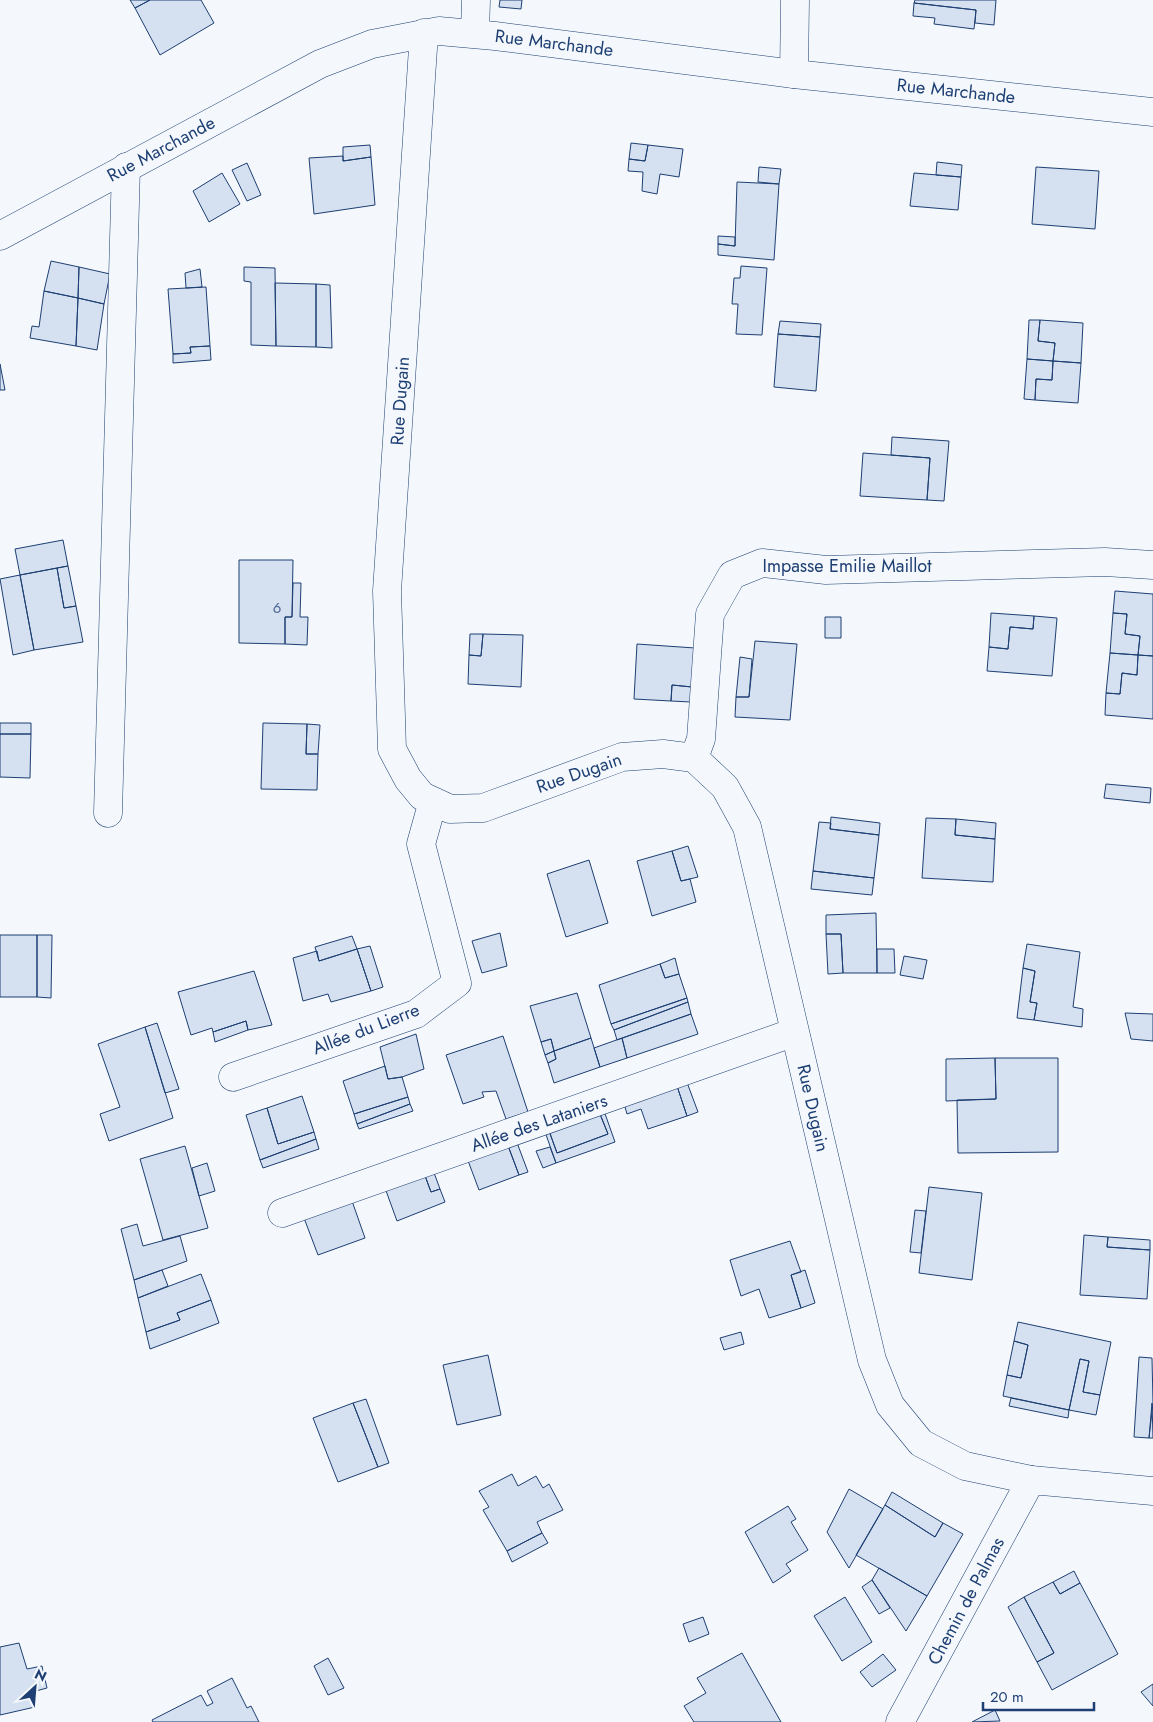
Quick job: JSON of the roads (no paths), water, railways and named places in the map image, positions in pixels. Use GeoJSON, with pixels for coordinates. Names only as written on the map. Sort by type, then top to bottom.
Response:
{"type":"FeatureCollection","features":[{"type":"Feature","properties":{"kind":"street"},"geometry":{"type":"LineString","coordinates":[[475,33],[476,0]]}},
{"type":"Feature","properties":{"kind":"street"},"geometry":{"type":"LineString","coordinates":[[794,0],[794,74]]}},
{"type":"Feature","properties":{"kind":"street","name":"Rue Marchande"},"geometry":{"type":"LineString","coordinates":[[0,236],[126,166],[320,64],[372,44],[424,33],[475,33],[794,74],[1153,112]]}},
{"type":"Feature","properties":{"kind":"street","name":"Rue Dugain"},"geometry":{"type":"LineString","coordinates":[[424,33],[388,591],[392,749],[408,779],[422,796],[450,809],[483,808],[622,757],[664,754],[694,758],[725,787],[747,827],[872,1360],[890,1405],[921,1443],[965,1466],[1031,1480],[1153,1491]]}},
{"type":"Feature","properties":{"kind":"street"},"geometry":{"type":"LineString","coordinates":[[108,813],[126,166]]}},
{"type":"Feature","properties":{"kind":"street","name":"Impasse Emilie Maillot"},"geometry":{"type":"LineString","coordinates":[[694,758],[701,739],[710,614],[732,575],[762,563],[826,570],[1105,562],[1153,565]]}},
{"type":"Feature","properties":{"kind":"street","name":"Allée du Lierre"},"geometry":{"type":"LineString","coordinates":[[233,1077],[416,1014],[457,983],[421,844],[433,801]]}},
{"type":"Feature","properties":{"kind":"street","name":"Allée des Lataniers"},"geometry":{"type":"LineString","coordinates":[[282,1213],[795,1032]]}},
{"type":"Feature","properties":{"kind":"street","name":"Chemin de Palmas"},"geometry":{"type":"LineString","coordinates":[[900,1722],[1031,1480]]}}]}
